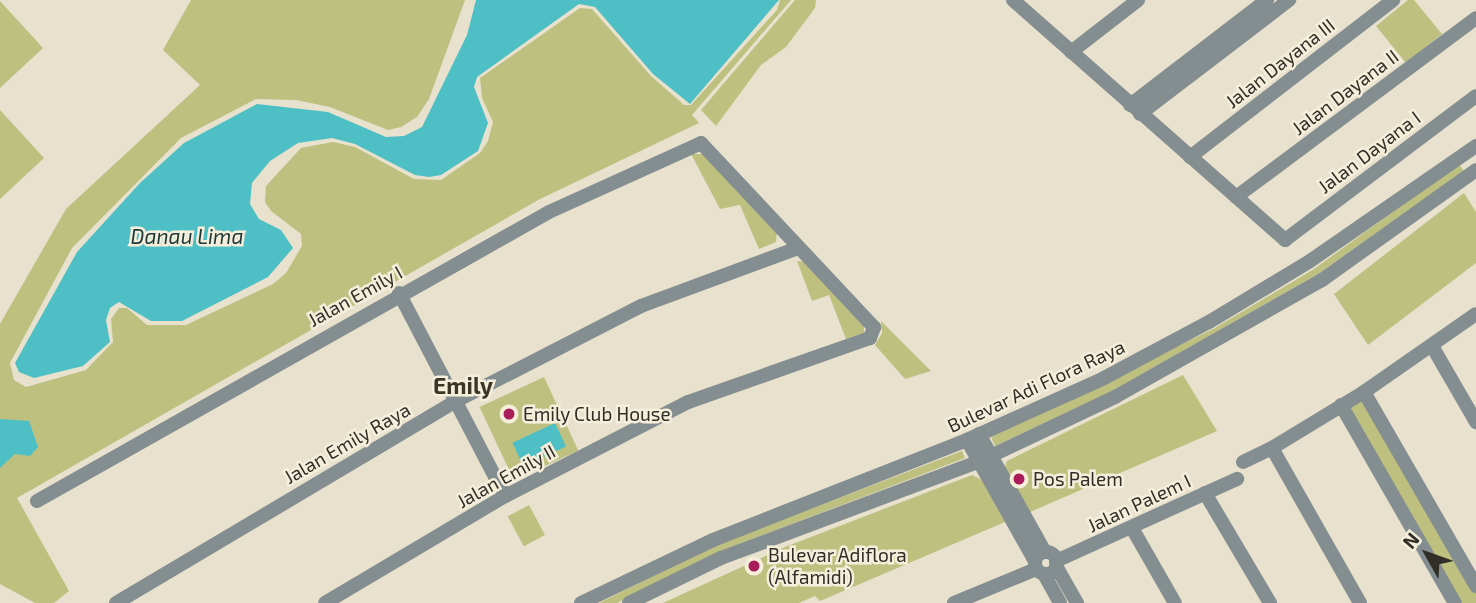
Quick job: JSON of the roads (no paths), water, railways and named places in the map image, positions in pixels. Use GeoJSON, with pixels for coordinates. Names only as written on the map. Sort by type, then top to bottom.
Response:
{"type":"FeatureCollection","features":[{"type":"Feature","properties":{"kind":"street"},"geometry":{"type":"LineString","coordinates":[[1013,0],[1236,197]]}},
{"type":"Feature","properties":{"kind":"street"},"geometry":{"type":"LineString","coordinates":[[1071,52],[1138,0]]}},
{"type":"Feature","properties":{"kind":"street"},"geometry":{"type":"LineString","coordinates":[[1135,110],[1267,0]]}},
{"type":"Feature","properties":{"kind":"street"},"geometry":{"type":"LineString","coordinates":[[1135,110],[1289,0]]}},
{"type":"Feature","properties":{"kind":"street","name":"Jalan Dayana III"},"geometry":{"type":"LineString","coordinates":[[1190,157],[1393,0]]}},
{"type":"Feature","properties":{"kind":"street","name":"Jalan Dayana II"},"geometry":{"type":"LineString","coordinates":[[1236,197],[1476,18]]}},
{"type":"Feature","properties":{"kind":"street","name":"Jalan Dayana I"},"geometry":{"type":"LineString","coordinates":[[1236,197],[1285,240],[1476,96]]}},
{"type":"Feature","properties":{"kind":"street","name":"Jalan Emily I"},"geometry":{"type":"LineString","coordinates":[[37,501],[399,293],[549,212],[701,143],[798,248]]}},
{"type":"Feature","properties":{"kind":"street","name":"Bulevar Adi Flora Raya"},"geometry":{"type":"LineString","coordinates":[[581,603],[713,540],[973,437],[1104,378],[1209,322],[1310,261],[1476,146]]}},
{"type":"Feature","properties":{"kind":"street"},"geometry":{"type":"LineString","coordinates":[[629,603],[721,558],[985,459],[1220,341],[1322,280],[1475,172],[1461,155]]}},
{"type":"Feature","properties":{"kind":"street","name":"Jalan Emily II"},"geometry":{"type":"LineString","coordinates":[[325,603],[505,496],[688,402],[870,338],[874,327],[798,248]]}},
{"type":"Feature","properties":{"kind":"street","name":"Jalan Emily Raya"},"geometry":{"type":"LineString","coordinates":[[116,603],[456,401],[641,306],[798,248]]}},
{"type":"Feature","properties":{"kind":"street"},"geometry":{"type":"LineString","coordinates":[[399,293],[505,496]]}},
{"type":"Feature","properties":{"kind":"street"},"geometry":{"type":"LineString","coordinates":[[1243,462],[1272,448],[1364,392],[1476,314]]}},
{"type":"Feature","properties":{"kind":"street"},"geometry":{"type":"LineString","coordinates":[[1432,346],[1476,422]]}},
{"type":"Feature","properties":{"kind":"street"},"geometry":{"type":"LineString","coordinates":[[1364,392],[1476,586]]}},
{"type":"Feature","properties":{"kind":"street"},"geometry":{"type":"LineString","coordinates":[[1341,405],[1454,603]]}},
{"type":"Feature","properties":{"kind":"street"},"geometry":{"type":"LineString","coordinates":[[973,437],[1045,564],[1060,603]]}},
{"type":"Feature","properties":{"kind":"street"},"geometry":{"type":"LineString","coordinates":[[1272,448],[1360,603]]}},
{"type":"Feature","properties":{"kind":"street","name":"Jalan Palem I"},"geometry":{"type":"LineString","coordinates":[[961,602],[1237,479]]}},
{"type":"Feature","properties":{"kind":"street"},"geometry":{"type":"LineString","coordinates":[[1205,493],[1270,603]]}},
{"type":"Feature","properties":{"kind":"street"},"geometry":{"type":"LineString","coordinates":[[1132,528],[1175,603]]}},
{"type":"Feature","properties":{"kind":"street"},"geometry":{"type":"LineString","coordinates":[[1045,564],[1077,603]]}},
{"type":"Feature","properties":{"kind":"water","name":"Danau Lima"},"geometry":{"type":"Polygon","coordinates":[[[476,0],[779,0],[690,104],[653,74],[595,7],[579,4],[477,77],[474,87],[488,123],[478,151],[441,175],[429,177],[415,175],[355,144],[332,138],[298,143],[270,161],[252,183],[250,204],[259,219],[281,230],[293,248],[268,277],[182,321],[151,321],[119,302],[110,308],[106,320],[110,342],[83,366],[34,378],[19,372],[15,363],[77,252],[140,183],[184,143],[257,104],[328,112],[386,137],[404,136],[422,127],[467,35],[476,0]]]}},
{"type":"Feature","properties":{"kind":"water"},"geometry":{"type":"Polygon","coordinates":[[[0,419],[29,421],[38,447],[30,456],[15,454],[0,468],[0,419]]]}},
{"type":"Feature","properties":{"kind":"water"},"geometry":{"type":"Polygon","coordinates":[[[555,423],[566,447],[523,466],[512,443],[555,423]]]}},
{"type":"Feature","properties":{"kind":"place","name":"Emily Club House"},"geometry":{"type":"Point","coordinates":[509,414]}},
{"type":"Feature","properties":{"kind":"place","name":"Pos Palem"},"geometry":{"type":"Point","coordinates":[1019,479]}},
{"type":"Feature","properties":{"kind":"place","name":"Bulevar Adiflora (Alfamidi)"},"geometry":{"type":"Point","coordinates":[754,566]}},
{"type":"Feature","properties":{"kind":"district","name":"Emily"},"geometry":{"type":"Point","coordinates":[463,385]}}]}
